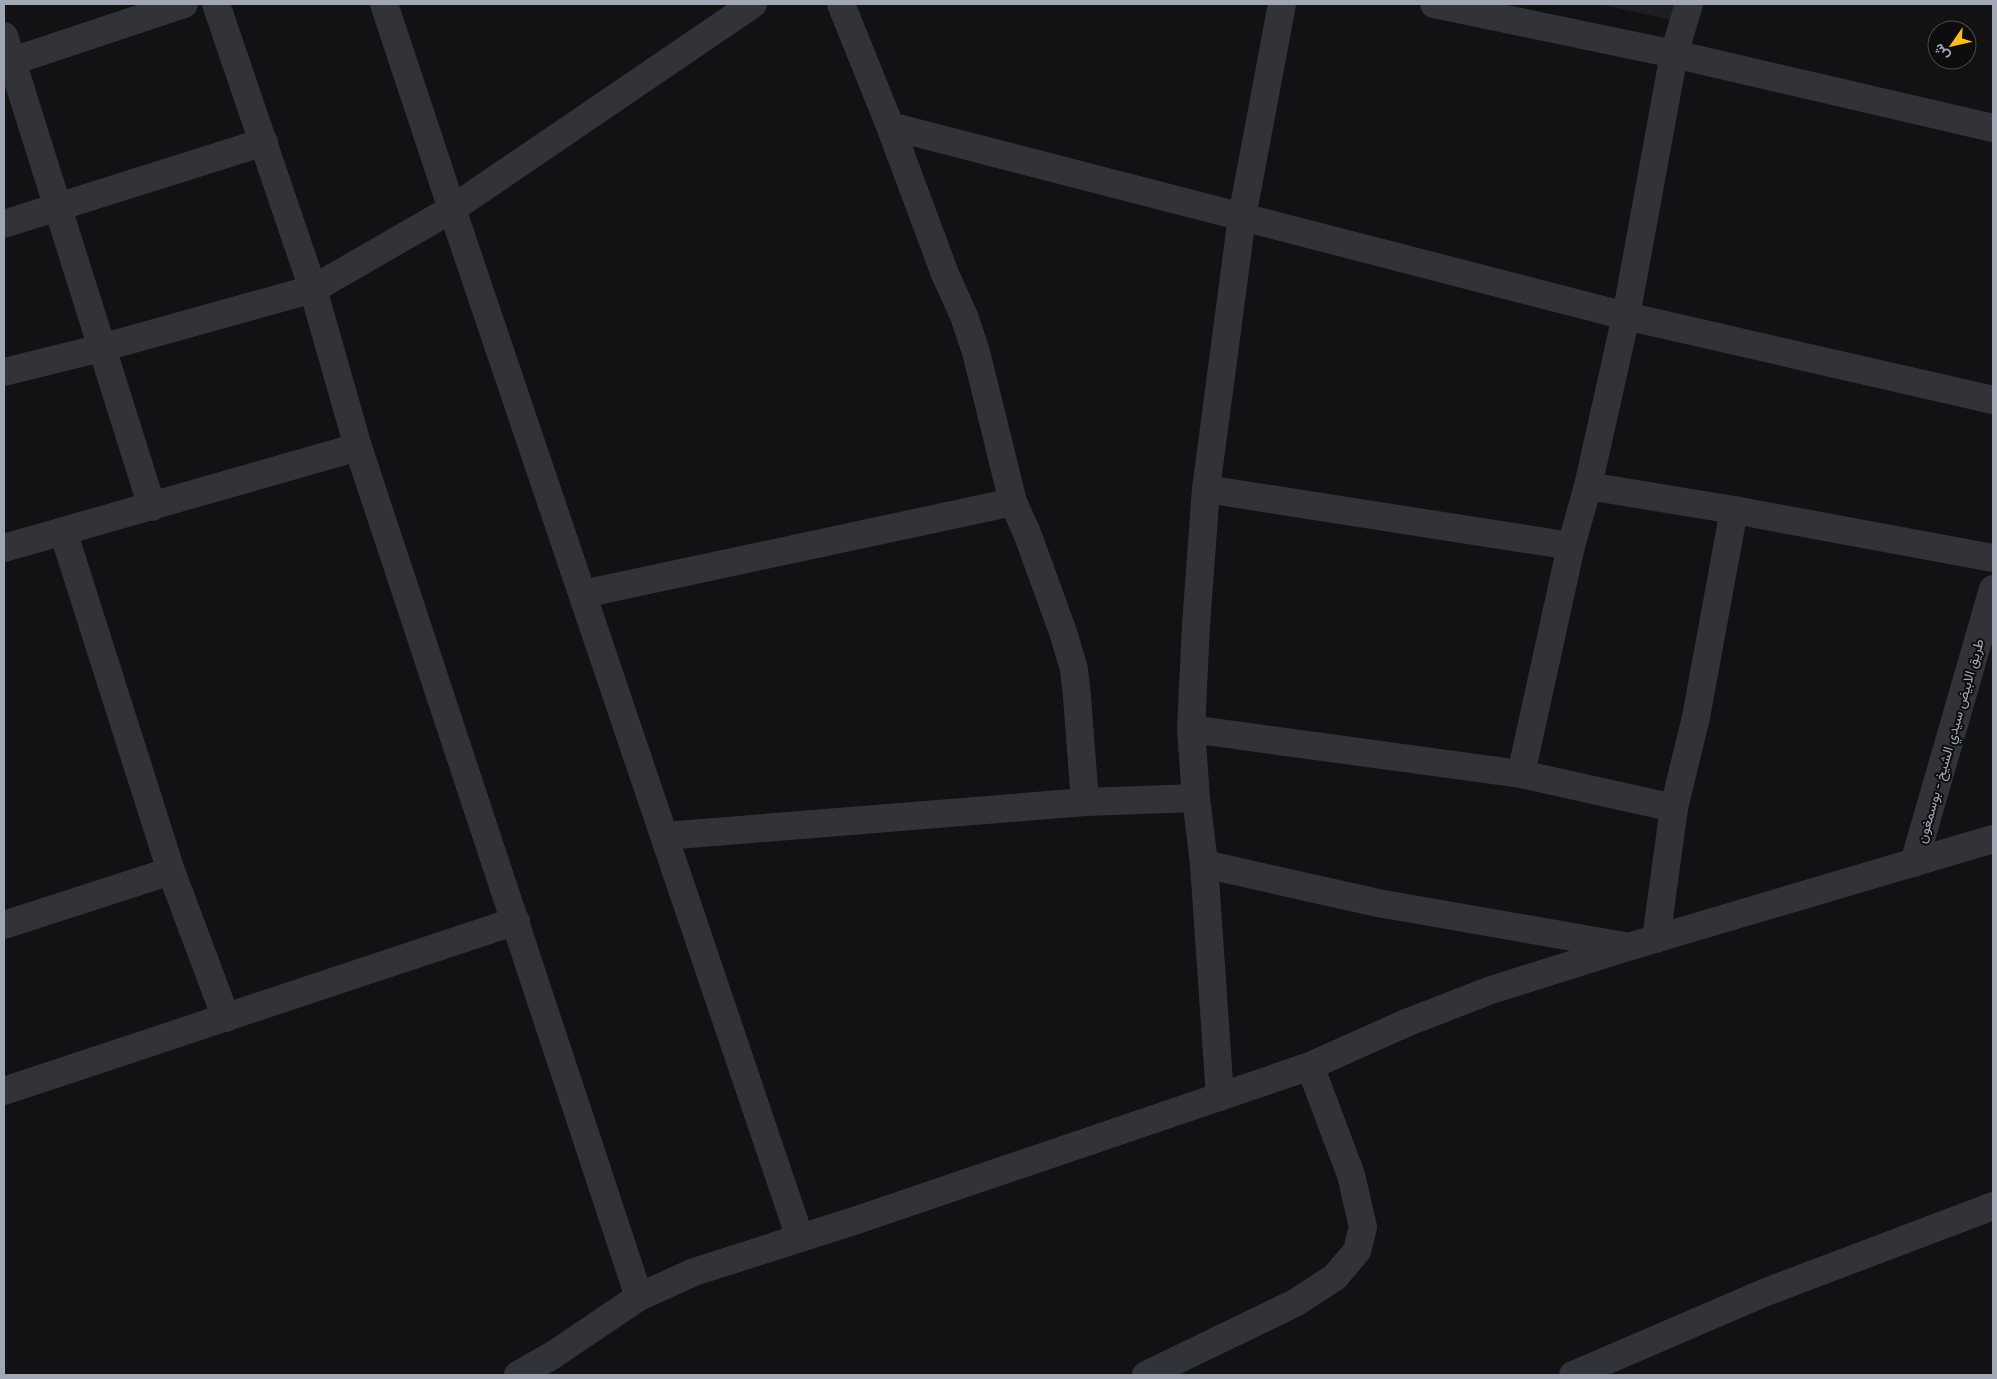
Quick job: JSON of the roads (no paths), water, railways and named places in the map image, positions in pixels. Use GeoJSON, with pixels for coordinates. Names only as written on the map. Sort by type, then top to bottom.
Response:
{"type":"FeatureCollection","features":[{"type":"Feature","properties":{"kind":"street"},"geometry":{"type":"LineString","coordinates":[[8,63],[184,4]]}},
{"type":"Feature","properties":{"kind":"street"},"geometry":{"type":"LineString","coordinates":[[216,4],[313,289],[358,448],[639,1297]]}},
{"type":"Feature","properties":{"kind":"street"},"geometry":{"type":"LineString","coordinates":[[384,4],[800,1238]]}},
{"type":"Feature","properties":{"kind":"street"},"geometry":{"type":"LineString","coordinates":[[4,372],[102,348],[313,289],[452,210],[752,4]]}},
{"type":"Feature","properties":{"kind":"street"},"geometry":{"type":"LineString","coordinates":[[841,4],[890,126],[945,274],[964,316],[976,352],[1013,502],[1027,533],[1063,632],[1074,669],[1078,697],[1085,802]]}},
{"type":"Feature","properties":{"kind":"street"},"geometry":{"type":"LineString","coordinates":[[1220,1097],[1204,864],[1196,798],[1192,729],[1196,625],[1206,489],[1242,217],[1282,4]]}},
{"type":"Feature","properties":{"kind":"street"},"geometry":{"type":"LineString","coordinates":[[1434,4],[1674,54],[1993,128]]}},
{"type":"Feature","properties":{"kind":"street"},"geometry":{"type":"LineString","coordinates":[[1521,774],[1626,316],[1674,54],[1690,4]]}},
{"type":"Feature","properties":{"kind":"street"},"geometry":{"type":"LineString","coordinates":[[4,36],[8,63],[57,207],[152,507]]}},
{"type":"Feature","properties":{"kind":"street"},"geometry":{"type":"LineString","coordinates":[[890,126],[1626,316],[1993,400]]}},
{"type":"Feature","properties":{"kind":"street"},"geometry":{"type":"LineString","coordinates":[[4,224],[264,142]]}},
{"type":"Feature","properties":{"kind":"street"},"geometry":{"type":"LineString","coordinates":[[4,548],[358,448]]}},
{"type":"Feature","properties":{"kind":"street"},"geometry":{"type":"LineString","coordinates":[[1588,486],[1734,510],[1993,558]]}},
{"type":"Feature","properties":{"kind":"street"},"geometry":{"type":"LineString","coordinates":[[1206,489],[1572,546]]}},
{"type":"Feature","properties":{"kind":"street"},"geometry":{"type":"LineString","coordinates":[[583,594],[1013,502]]}},
{"type":"Feature","properties":{"kind":"street"},"geometry":{"type":"LineString","coordinates":[[1656,939],[1674,808],[1696,717],[1734,510]]}},
{"type":"Feature","properties":{"kind":"street"},"geometry":{"type":"LineString","coordinates":[[63,531],[171,871],[226,1018]]}},
{"type":"Feature","properties":{"kind":"street","name":"طريق الابيض سيدي الشيخ - بوسمغون"},"geometry":{"type":"LineString","coordinates":[[1914,863],[1993,589]]}},
{"type":"Feature","properties":{"kind":"street"},"geometry":{"type":"LineString","coordinates":[[1192,729],[1521,774],[1674,808]]}},
{"type":"Feature","properties":{"kind":"street"},"geometry":{"type":"LineString","coordinates":[[665,836],[1085,802],[1196,798]]}},
{"type":"Feature","properties":{"kind":"street"},"geometry":{"type":"LineString","coordinates":[[518,1375],[553,1355],[639,1297],[694,1272],[1310,1066],[1406,1023],[1491,990],[1628,947],[1993,839]]}},
{"type":"Feature","properties":{"kind":"street"},"geometry":{"type":"LineString","coordinates":[[1204,864],[1378,902],[1628,947]]}},
{"type":"Feature","properties":{"kind":"street"},"geometry":{"type":"LineString","coordinates":[[4,925],[171,871]]}},
{"type":"Feature","properties":{"kind":"street"},"geometry":{"type":"LineString","coordinates":[[4,1091],[516,921]]}},
{"type":"Feature","properties":{"kind":"street"},"geometry":{"type":"LineString","coordinates":[[1146,1375],[1295,1303],[1335,1277],[1357,1251],[1363,1227],[1351,1175],[1310,1066]]}},
{"type":"Feature","properties":{"kind":"street"},"geometry":{"type":"LineString","coordinates":[[1573,1375],[1766,1292],[1993,1206]]}}]}
